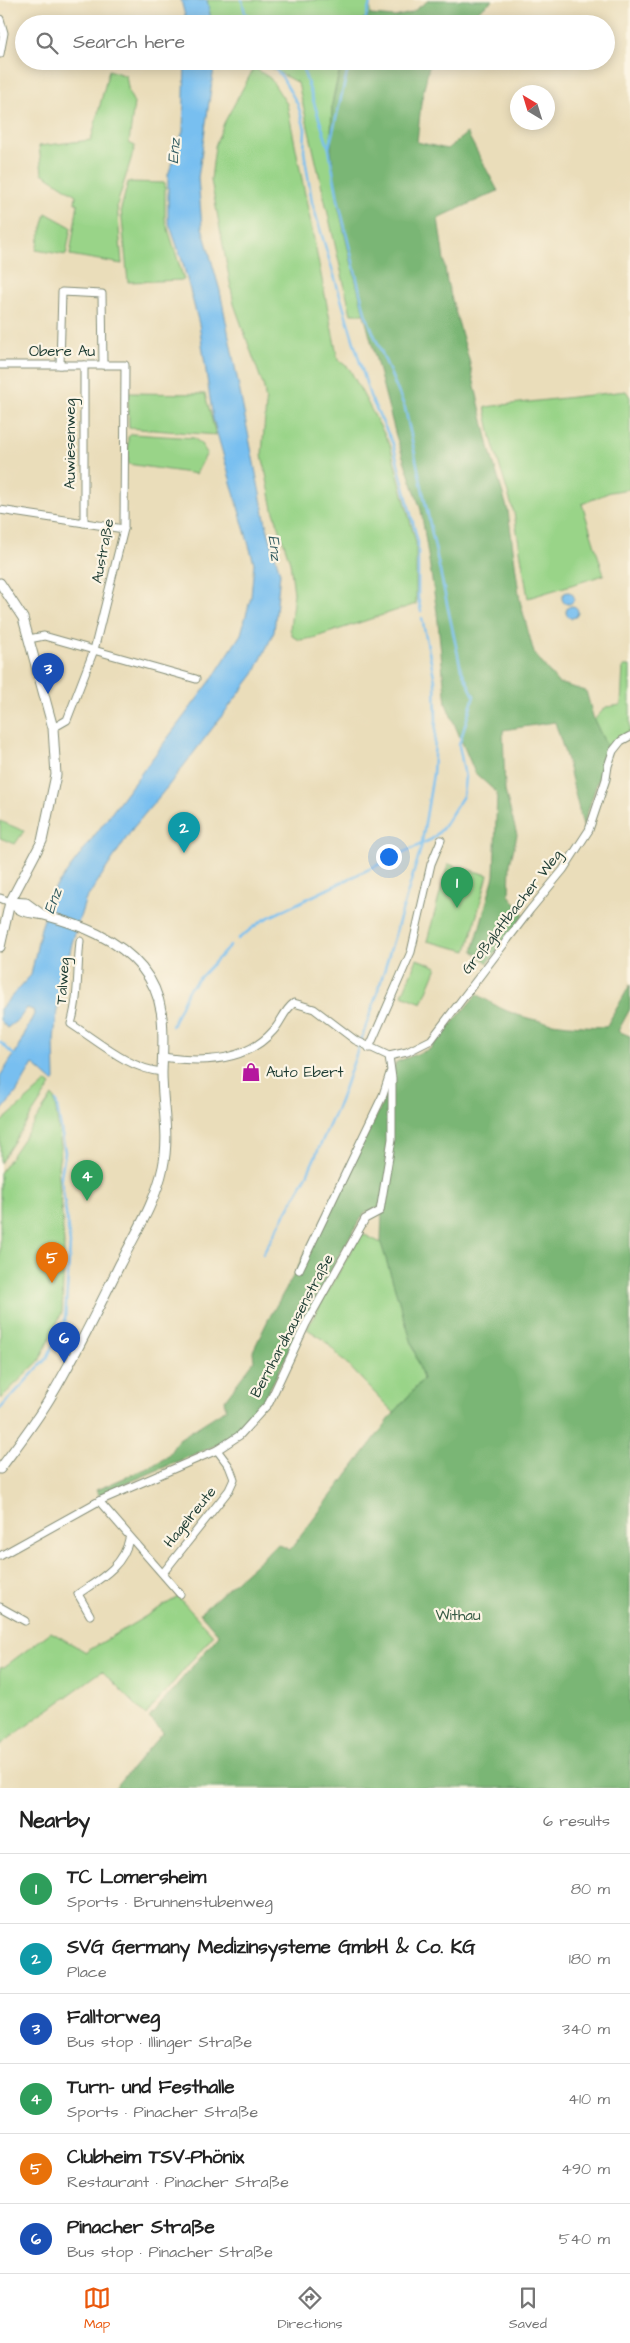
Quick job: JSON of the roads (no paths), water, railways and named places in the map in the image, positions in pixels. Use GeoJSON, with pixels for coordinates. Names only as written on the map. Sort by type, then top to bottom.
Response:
{"type":"FeatureCollection","features":[{"type":"Feature","properties":{"kind":"street"},"geometry":{"type":"LineString","coordinates":[[0,19],[4,33],[0,54]]}},
{"type":"Feature","properties":{"kind":"street"},"geometry":{"type":"LineString","coordinates":[[60,365],[62,292],[102,294],[103,365]]}},
{"type":"Feature","properties":{"kind":"street","name":"Obere Au"},"geometry":{"type":"LineString","coordinates":[[0,365],[125,365]]}},
{"type":"Feature","properties":{"kind":"street","name":"Auwiesenweg"},"geometry":{"type":"LineString","coordinates":[[84,365],[84,523]]}},
{"type":"Feature","properties":{"kind":"street","name":"Austraße"},"geometry":{"type":"LineString","coordinates":[[53,728],[67,720],[94,650],[124,529],[125,365]]}},
{"type":"Feature","properties":{"kind":"street"},"geometry":{"type":"LineString","coordinates":[[0,510],[124,529]]}},
{"type":"Feature","properties":{"kind":"street"},"geometry":{"type":"LineString","coordinates":[[0,947],[10,902],[42,841],[56,775],[53,728],[29,639],[18,607],[2,588]]}},
{"type":"Feature","properties":{"kind":"street"},"geometry":{"type":"LineString","coordinates":[[29,639],[44,636],[196,679]]}},
{"type":"Feature","properties":{"kind":"street","name":"Großglattbacher Weg"},"geometry":{"type":"LineString","coordinates":[[389,1056],[407,1052],[431,1040],[530,910],[564,870],[589,830],[613,751],[621,741],[630,736]]}},
{"type":"Feature","properties":{"kind":"street"},"geometry":{"type":"LineString","coordinates":[[367,1047],[375,1036],[411,952],[431,864],[440,840]]}},
{"type":"Feature","properties":{"kind":"street"},"geometry":{"type":"LineString","coordinates":[[0,898],[10,902],[22,912],[32,911],[88,929],[122,948],[134,959],[153,983],[164,1016],[162,1072],[167,1143],[163,1169],[154,1195],[98,1307],[50,1398],[0,1469]]}},
{"type":"Feature","properties":{"kind":"street","name":"Talweg"},"geometry":{"type":"LineString","coordinates":[[80,941],[77,978],[78,1002],[72,1024],[132,1064],[148,1071],[162,1072]]}},
{"type":"Feature","properties":{"kind":"street"},"geometry":{"type":"LineString","coordinates":[[163,1056],[206,1060],[241,1053],[264,1041],[294,1003],[314,1009],[355,1040],[389,1056]]}},
{"type":"Feature","properties":{"kind":"street","name":"Bernhardhausenstraße"},"geometry":{"type":"LineString","coordinates":[[0,1556],[98,1501],[217,1450],[240,1435],[269,1402],[306,1324],[365,1219],[380,1211],[392,1139],[389,1056]]}},
{"type":"Feature","properties":{"kind":"street"},"geometry":{"type":"LineString","coordinates":[[299,1270],[383,1095],[391,1070]]}},
{"type":"Feature","properties":{"kind":"street","name":"Hagelreute"},"geometry":{"type":"LineString","coordinates":[[162,1573],[229,1490],[234,1479],[229,1466],[217,1450]]}},
{"type":"Feature","properties":{"kind":"street","name":"Hagelreute"},"geometry":{"type":"LineString","coordinates":[[98,1501],[180,1594]]}},
{"type":"Feature","properties":{"kind":"street"},"geometry":{"type":"LineString","coordinates":[[90,1615],[78,1594],[115,1568],[127,1551],[130,1538]]}},
{"type":"Feature","properties":{"kind":"street"},"geometry":{"type":"LineString","coordinates":[[0,1606],[25,1621]]}},
{"type":"Feature","properties":{"kind":"water"},"geometry":{"type":"Polygon","coordinates":[[[181,0],[207,0],[210,15],[185,15],[181,0]]]}},
{"type":"Feature","properties":{"kind":"water","name":"Enz"},"geometry":{"type":"Polygon","coordinates":[[[185,70],[214,70],[198,178],[202,227],[220,291],[266,524],[280,573],[274,632],[254,674],[169,785],[133,828],[85,901],[72,943],[57,1011],[54,1040],[55,1080],[53,1082],[33,1064],[16,1093],[0,1113],[0,1076],[16,1052],[34,1014],[33,1010],[27,1008],[19,1019],[7,1028],[0,1020],[0,1009],[31,975],[41,928],[55,888],[212,679],[241,634],[251,597],[254,563],[213,419],[199,324],[182,260],[168,220],[168,175],[183,131],[185,70]]]}},
{"type":"Feature","properties":{"kind":"water"},"geometry":{"type":"Polygon","coordinates":[[[568,592],[574,598],[568,604],[562,598],[568,592]]]}},
{"type":"Feature","properties":{"kind":"water"},"geometry":{"type":"Polygon","coordinates":[[[572,606],[578,612],[572,618],[566,612],[572,606]]]}},
{"type":"Feature","properties":{"kind":"waterway"},"geometry":{"type":"LineString","coordinates":[[242,0],[247,15]]}},
{"type":"Feature","properties":{"kind":"waterway"},"geometry":{"type":"LineString","coordinates":[[367,15],[371,0]]}},
{"type":"Feature","properties":{"kind":"waterway"},"geometry":{"type":"LineString","coordinates":[[276,70],[298,105],[305,129],[304,151],[312,202],[370,396],[393,444],[418,542],[418,598],[421,611]]}},
{"type":"Feature","properties":{"kind":"waterway"},"geometry":{"type":"LineString","coordinates":[[238,939],[263,920],[432,839],[442,829],[463,796],[465,777],[459,745],[474,696],[461,669],[405,408],[365,313],[338,199],[329,149],[303,70]]}},
{"type":"Feature","properties":{"kind":"waterway"},"geometry":{"type":"LineString","coordinates":[[329,147],[348,70]]}},
{"type":"Feature","properties":{"kind":"waterway"},"geometry":{"type":"LineString","coordinates":[[263,1254],[307,1175],[340,1101],[378,991],[421,848],[433,774],[436,720],[435,681],[422,618]]}},
{"type":"Feature","properties":{"kind":"waterway"},"geometry":{"type":"LineString","coordinates":[[172,1026],[188,990],[230,946]]}},
{"type":"Feature","properties":{"kind":"waterway"},"geometry":{"type":"LineString","coordinates":[[0,1042],[15,1056]]}},
{"type":"Feature","properties":{"kind":"waterway"},"geometry":{"type":"LineString","coordinates":[[0,1409],[47,1358],[65,1321],[70,1244],[61,1176],[65,1152],[56,1101]]}},
{"type":"Feature","properties":{"kind":"place","name":"Falltorweg"},"geometry":{"type":"Point","coordinates":[48,694]}},
{"type":"Feature","properties":{"kind":"place","name":"SVG Germany Medizinsysteme GmbH & Co. KG"},"geometry":{"type":"Point","coordinates":[184,853]}},
{"type":"Feature","properties":{"kind":"place","name":"TC Lomersheim"},"geometry":{"type":"Point","coordinates":[457,908]}},
{"type":"Feature","properties":{"kind":"place","name":"Auto Ebert"},"geometry":{"type":"Point","coordinates":[251,1072]}},
{"type":"Feature","properties":{"kind":"place","name":"Turn- und Festhalle"},"geometry":{"type":"Point","coordinates":[87,1201]}},
{"type":"Feature","properties":{"kind":"place","name":"Clubheim TSV-Phönix"},"geometry":{"type":"Point","coordinates":[52,1283]}},
{"type":"Feature","properties":{"kind":"place","name":"Pinacher Straße"},"geometry":{"type":"Point","coordinates":[64,1363]}},
{"type":"Feature","properties":{"kind":"park label","name":"Withau"},"geometry":{"type":"Point","coordinates":[458,1615]}}]}
